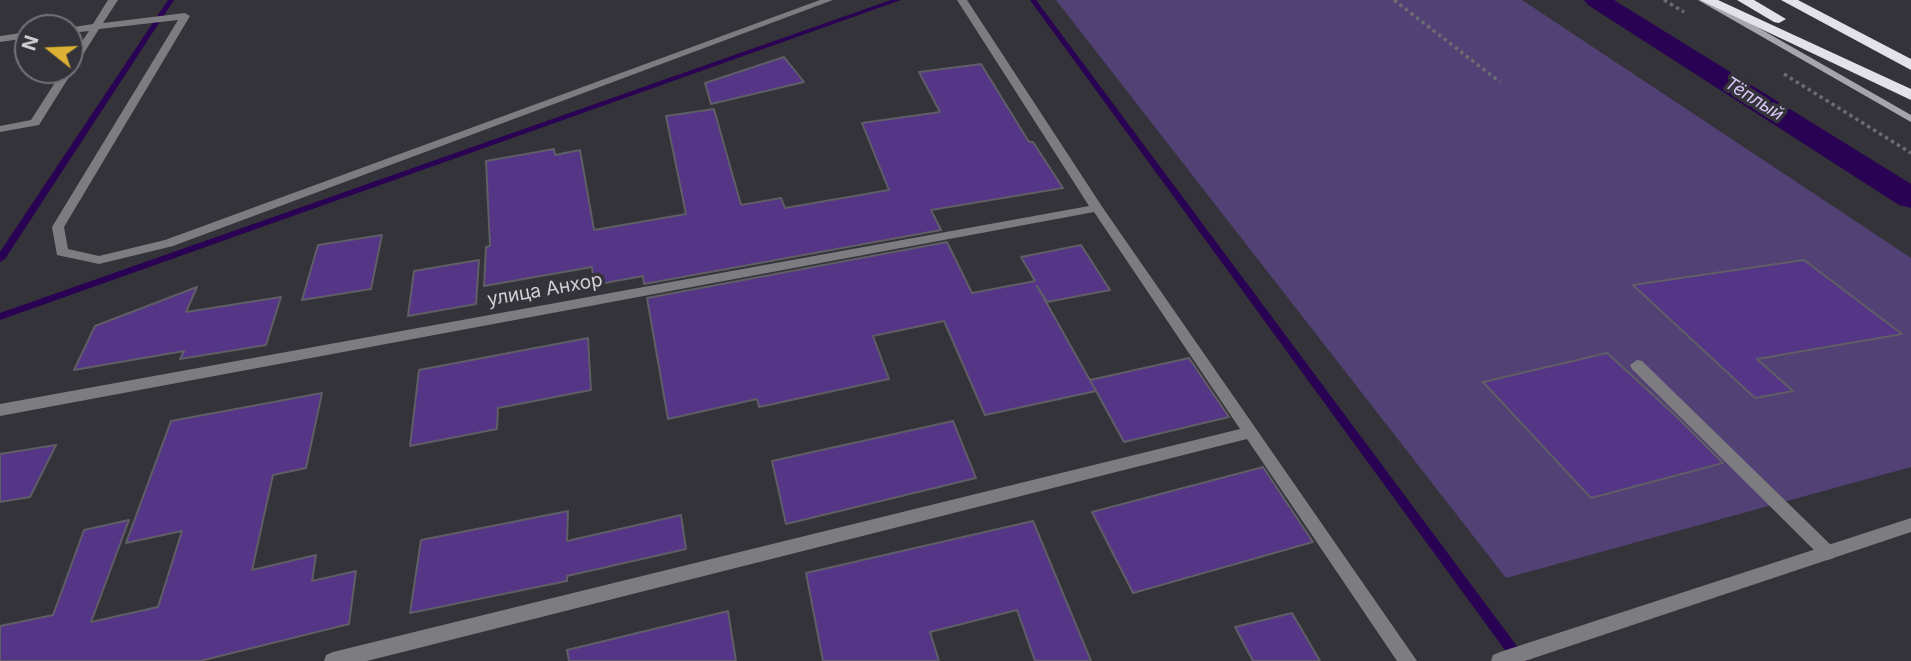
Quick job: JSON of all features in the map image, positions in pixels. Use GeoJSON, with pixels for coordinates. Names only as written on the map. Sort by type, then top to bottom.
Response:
{"type":"FeatureCollection","features":[{"type":"Feature","properties":{"kind":"highway"},"geometry":{"type":"LineString","coordinates":[[1705,0],[1911,94]]}},
{"type":"Feature","properties":{"kind":"highway"},"geometry":{"type":"LineString","coordinates":[[1744,0],[1911,94]]}},
{"type":"Feature","properties":{"kind":"highway"},"geometry":{"type":"LineString","coordinates":[[1788,0],[1911,65]]}},
{"type":"Feature","properties":{"kind":"main road"},"geometry":{"type":"LineString","coordinates":[[1705,0],[1911,119]]}},
{"type":"Feature","properties":{"kind":"street"},"geometry":{"type":"LineString","coordinates":[[84,46],[113,0]]}},
{"type":"Feature","properties":{"kind":"street"},"geometry":{"type":"LineString","coordinates":[[84,28],[185,16],[58,227],[62,253],[99,260],[169,243],[828,0]]}},
{"type":"Feature","properties":{"kind":"street"},"geometry":{"type":"LineString","coordinates":[[962,0],[1097,208],[1408,661]]}},
{"type":"Feature","properties":{"kind":"street"},"geometry":{"type":"LineString","coordinates":[[0,129],[35,123],[60,84]]}},
{"type":"Feature","properties":{"kind":"street","name":"улица Анхор"},"geometry":{"type":"LineString","coordinates":[[0,410],[1097,208]]}},
{"type":"Feature","properties":{"kind":"street"},"geometry":{"type":"LineString","coordinates":[[1637,365],[1828,553]]}},
{"type":"Feature","properties":{"kind":"street"},"geometry":{"type":"LineString","coordinates":[[333,661],[1251,432]]}},
{"type":"Feature","properties":{"kind":"street"},"geometry":{"type":"LineString","coordinates":[[1500,661],[1911,525]]}},
{"type":"Feature","properties":{"kind":"path"},"geometry":{"type":"LineString","coordinates":[[1394,0],[1500,82]]}},
{"type":"Feature","properties":{"kind":"path"},"geometry":{"type":"LineString","coordinates":[[1665,0],[1690,16]]}},
{"type":"Feature","properties":{"kind":"path"},"geometry":{"type":"LineString","coordinates":[[1783,74],[1911,153]]}},
{"type":"Feature","properties":{"kind":"shaded area"},"geometry":{"type":"Polygon","coordinates":[[[1056,0],[1522,0],[1911,258],[1911,467],[1506,578],[1056,0]]]}},
{"type":"Feature","properties":{"kind":"building"},"geometry":{"type":"Polygon","coordinates":[[[784,57],[804,82],[711,104],[705,83],[784,57]]]}},
{"type":"Feature","properties":{"kind":"building"},"geometry":{"type":"Polygon","coordinates":[[[981,64],[1029,142],[1033,142],[1063,188],[931,210],[941,230],[644,284],[643,276],[594,285],[592,267],[484,286],[486,247],[490,246],[486,161],[554,149],[555,155],[580,150],[594,230],[686,214],[666,116],[714,109],[741,205],[781,198],[785,208],[889,190],[862,123],[940,112],[919,72],[981,64]]]}},
{"type":"Feature","properties":{"kind":"building"},"geometry":{"type":"Polygon","coordinates":[[[382,235],[371,289],[302,300],[318,245],[382,235]]]}},
{"type":"Feature","properties":{"kind":"building"},"geometry":{"type":"Polygon","coordinates":[[[947,242],[972,293],[1035,281],[1021,257],[1081,245],[1110,290],[1047,302],[1037,286],[1096,391],[985,415],[944,321],[873,336],[889,379],[759,407],[757,399],[668,419],[647,298],[947,242]]]}},
{"type":"Feature","properties":{"kind":"building"},"geometry":{"type":"Polygon","coordinates":[[[479,260],[476,304],[408,316],[414,271],[479,260]]]}},
{"type":"Feature","properties":{"kind":"building"},"geometry":{"type":"Polygon","coordinates":[[[1804,260],[1902,334],[1757,359],[1793,391],[1755,398],[1633,285],[1804,260]]]}},
{"type":"Feature","properties":{"kind":"building"},"geometry":{"type":"Polygon","coordinates":[[[197,287],[186,312],[281,297],[266,345],[180,359],[184,351],[74,370],[95,326],[197,287]]]}},
{"type":"Feature","properties":{"kind":"building"},"geometry":{"type":"Polygon","coordinates":[[[588,338],[591,390],[498,408],[497,429],[410,446],[419,370],[588,338]]]}},
{"type":"Feature","properties":{"kind":"building"},"geometry":{"type":"Polygon","coordinates":[[[1607,353],[1723,463],[1591,498],[1483,382],[1607,353]]]}},
{"type":"Feature","properties":{"kind":"building"},"geometry":{"type":"Polygon","coordinates":[[[1189,358],[1229,417],[1124,442],[1090,380],[1189,358]]]}},
{"type":"Feature","properties":{"kind":"building"},"geometry":{"type":"Polygon","coordinates":[[[322,393],[306,468],[273,475],[252,570],[316,555],[312,581],[356,571],[349,624],[200,661],[0,661],[0,626],[53,615],[84,530],[129,520],[91,622],[158,607],[182,531],[126,543],[171,421],[322,393]]]}},
{"type":"Feature","properties":{"kind":"building"},"geometry":{"type":"Polygon","coordinates":[[[953,421],[976,478],[786,524],[772,461],[953,421]]]}},
{"type":"Feature","properties":{"kind":"building"},"geometry":{"type":"Polygon","coordinates":[[[56,445],[30,497],[0,502],[0,454],[56,445]]]}},
{"type":"Feature","properties":{"kind":"building"},"geometry":{"type":"Polygon","coordinates":[[[1263,467],[1313,542],[1133,593],[1092,512],[1263,467]]]}},
{"type":"Feature","properties":{"kind":"building"},"geometry":{"type":"Polygon","coordinates":[[[568,511],[567,541],[681,515],[686,549],[567,576],[567,581],[410,613],[421,540],[568,511]]]}},
{"type":"Feature","properties":{"kind":"building"},"geometry":{"type":"Polygon","coordinates":[[[1033,521],[1091,661],[1035,661],[1017,610],[930,632],[939,661],[823,661],[806,573],[1033,521]]]}},
{"type":"Feature","properties":{"kind":"building"},"geometry":{"type":"Polygon","coordinates":[[[728,611],[736,661],[569,661],[567,650],[728,611]]]}},
{"type":"Feature","properties":{"kind":"building"},"geometry":{"type":"Polygon","coordinates":[[[1292,613],[1320,661],[1253,661],[1235,627],[1292,613]]]}},
{"type":"Feature","properties":{"kind":"waterway"},"geometry":{"type":"LineString","coordinates":[[0,259],[171,0]]}},
{"type":"Feature","properties":{"kind":"waterway"},"geometry":{"type":"LineString","coordinates":[[0,317],[898,0]]}},
{"type":"Feature","properties":{"kind":"waterway"},"geometry":{"type":"LineString","coordinates":[[1033,0],[1521,661]]}},
{"type":"Feature","properties":{"kind":"waterway","name":"Тёплый"},"geometry":{"type":"LineString","coordinates":[[1597,0],[1911,198]]}}]}
